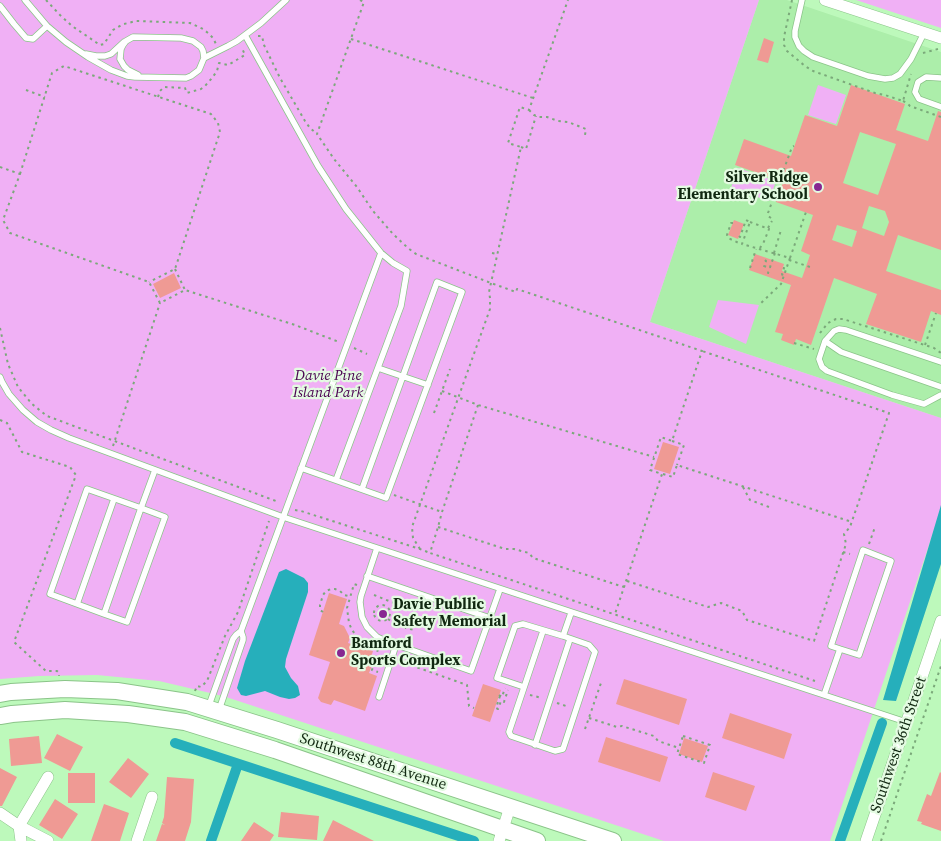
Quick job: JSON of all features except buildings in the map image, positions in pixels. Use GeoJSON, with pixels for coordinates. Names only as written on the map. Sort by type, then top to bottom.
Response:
{"type":"FeatureCollection","features":[{"type":"Feature","properties":{"kind":"main road","name":"Southwest 88th Avenue"},"geometry":{"type":"LineString","coordinates":[[0,694],[65,689],[117,691],[187,702],[613,841]]}},
{"type":"Feature","properties":{"kind":"main road","name":"Southwest 88th Avenue"},"geometry":{"type":"LineString","coordinates":[[0,716],[65,710],[128,714],[185,722],[275,750],[500,835],[537,841]]}},
{"type":"Feature","properties":{"kind":"street"},"geometry":{"type":"LineString","coordinates":[[825,0],[924,33],[939,44]]}},
{"type":"Feature","properties":{"kind":"street","name":"Southwest 36th Street"},"geometry":{"type":"LineString","coordinates":[[866,841],[941,621]]}},
{"type":"Feature","properties":{"kind":"street"},"geometry":{"type":"LineString","coordinates":[[21,841],[19,826],[48,777]]}},
{"type":"Feature","properties":{"kind":"street"},"geometry":{"type":"LineString","coordinates":[[137,841],[152,797]]}},
{"type":"Feature","properties":{"kind":"street"},"geometry":{"type":"LineString","coordinates":[[500,835],[510,807]]}},
{"type":"Feature","properties":{"kind":"street"},"geometry":{"type":"LineString","coordinates":[[0,813],[19,826],[48,841]]}},
{"type":"Feature","properties":{"kind":"lane"},"geometry":{"type":"LineString","coordinates":[[26,0],[48,26],[66,42],[79,52],[118,73],[128,76],[186,78],[199,70],[204,58],[201,47],[193,40],[187,39],[133,37],[120,44],[112,54],[105,56],[79,52]]}},
{"type":"Feature","properties":{"kind":"lane"},"geometry":{"type":"LineString","coordinates":[[204,58],[245,35],[286,0]]}},
{"type":"Feature","properties":{"kind":"lane"},"geometry":{"type":"LineString","coordinates":[[802,0],[794,31],[795,37],[804,51],[868,76],[893,78],[900,74],[911,59],[924,33]]}},
{"type":"Feature","properties":{"kind":"lane"},"geometry":{"type":"LineString","coordinates":[[0,6],[26,38],[32,39],[48,26]]}},
{"type":"Feature","properties":{"kind":"lane"},"geometry":{"type":"LineString","coordinates":[[245,35],[318,166],[346,209],[380,252],[393,263],[407,271],[401,306],[336,480]]}},
{"type":"Feature","properties":{"kind":"lane"},"geometry":{"type":"LineString","coordinates":[[126,41],[121,49],[121,63],[128,70],[144,76]]}},
{"type":"Feature","properties":{"kind":"lane"},"geometry":{"type":"LineString","coordinates":[[941,78],[926,77],[918,82],[915,92],[919,99],[941,107]]}},
{"type":"Feature","properties":{"kind":"lane"},"geometry":{"type":"LineString","coordinates":[[213,710],[233,639],[241,631],[380,252]]}},
{"type":"Feature","properties":{"kind":"lane"},"geometry":{"type":"LineString","coordinates":[[301,468],[386,498],[462,292],[437,282],[362,489]]}},
{"type":"Feature","properties":{"kind":"lane"},"geometry":{"type":"LineString","coordinates":[[941,362],[839,329],[834,331],[825,341],[819,359],[822,367],[827,371],[892,395],[924,404],[941,395]]}},
{"type":"Feature","properties":{"kind":"lane"},"geometry":{"type":"LineString","coordinates":[[825,341],[841,352],[941,387]]}},
{"type":"Feature","properties":{"kind":"lane"},"geometry":{"type":"LineString","coordinates":[[378,368],[428,385]]}},
{"type":"Feature","properties":{"kind":"lane"},"geometry":{"type":"LineString","coordinates":[[0,377],[9,394],[37,422],[51,430],[110,453],[283,517],[906,722]]}},
{"type":"Feature","properties":{"kind":"lane"},"geometry":{"type":"LineString","coordinates":[[104,614],[155,470]]}},
{"type":"Feature","properties":{"kind":"lane"},"geometry":{"type":"LineString","coordinates":[[88,489],[114,499],[165,517],[127,622],[50,594],[88,489]]}},
{"type":"Feature","properties":{"kind":"lane"},"geometry":{"type":"LineString","coordinates":[[77,604],[114,499]]}},
{"type":"Feature","properties":{"kind":"lane"},"geometry":{"type":"LineString","coordinates":[[377,548],[360,602],[360,609],[367,627],[377,637],[471,671],[500,589]]}},
{"type":"Feature","properties":{"kind":"lane"},"geometry":{"type":"LineString","coordinates":[[863,550],[891,561],[858,655],[840,649],[830,646],[863,550]]}},
{"type":"Feature","properties":{"kind":"lane"},"geometry":{"type":"LineString","coordinates":[[367,576],[490,618]]}},
{"type":"Feature","properties":{"kind":"lane"},"geometry":{"type":"LineString","coordinates":[[563,636],[571,613]]}},
{"type":"Feature","properties":{"kind":"lane"},"geometry":{"type":"LineString","coordinates":[[524,687],[497,678],[515,626],[523,624],[543,630],[563,636],[589,645],[595,652],[563,749],[555,750],[535,745],[511,736],[509,732],[524,687],[543,630]]}},
{"type":"Feature","properties":{"kind":"lane"},"geometry":{"type":"LineString","coordinates":[[213,710],[243,640],[241,631]]}},
{"type":"Feature","properties":{"kind":"lane"},"geometry":{"type":"LineString","coordinates":[[535,745],[570,639]]}},
{"type":"Feature","properties":{"kind":"lane"},"geometry":{"type":"LineString","coordinates":[[379,697],[396,645]]}},
{"type":"Feature","properties":{"kind":"lane"},"geometry":{"type":"LineString","coordinates":[[824,696],[840,649]]}},
{"type":"Feature","properties":{"kind":"path"},"geometry":{"type":"LineString","coordinates":[[46,0],[72,26],[100,45],[104,44],[113,30],[118,27],[129,22],[141,21],[190,23],[203,28],[213,38],[217,46]]}},
{"type":"Feature","properties":{"kind":"path"},"geometry":{"type":"LineString","coordinates":[[317,134],[364,2],[360,0]]}},
{"type":"Feature","properties":{"kind":"path"},"geometry":{"type":"LineString","coordinates":[[528,110],[568,0]]}},
{"type":"Feature","properties":{"kind":"path"},"geometry":{"type":"LineString","coordinates":[[258,36],[262,36],[264,45],[304,121],[317,134],[373,210],[393,234],[408,248],[422,256],[516,292],[517,289],[889,413],[852,522],[844,534],[846,544],[814,641],[747,620],[742,611],[721,603],[708,608],[626,581]]}},
{"type":"Feature","properties":{"kind":"path"},"geometry":{"type":"LineString","coordinates":[[350,39],[533,98]]}},
{"type":"Feature","properties":{"kind":"path"},"geometry":{"type":"LineString","coordinates":[[919,58],[923,53],[939,44]]}},
{"type":"Feature","properties":{"kind":"path"},"geometry":{"type":"LineString","coordinates":[[160,303],[149,282],[10,233],[3,220],[20,174],[52,73],[64,66],[211,114],[218,123],[220,132],[175,270],[185,290]]}},
{"type":"Feature","properties":{"kind":"path"},"geometry":{"type":"LineString","coordinates":[[904,102],[909,77],[912,72]]}},
{"type":"Feature","properties":{"kind":"path"},"geometry":{"type":"LineString","coordinates":[[26,90],[45,98]]}},
{"type":"Feature","properties":{"kind":"path"},"geometry":{"type":"LineString","coordinates":[[885,95],[941,117]]}},
{"type":"Feature","properties":{"kind":"path"},"geometry":{"type":"LineString","coordinates":[[536,116],[526,149],[508,143],[520,108],[528,110],[536,116],[568,122],[586,129],[585,135]]}},
{"type":"Feature","properties":{"kind":"path"},"geometry":{"type":"LineString","coordinates":[[750,268],[758,249],[766,238],[772,220],[768,216],[770,208],[792,147],[794,146]]}},
{"type":"Feature","properties":{"kind":"path"},"geometry":{"type":"LineString","coordinates":[[420,549],[413,538],[411,530],[490,309],[489,292],[521,147]]}},
{"type":"Feature","properties":{"kind":"path"},"geometry":{"type":"LineString","coordinates":[[0,168],[20,174]]}},
{"type":"Feature","properties":{"kind":"path"},"geometry":{"type":"LineString","coordinates":[[759,305],[781,284],[806,212]]}},
{"type":"Feature","properties":{"kind":"path"},"geometry":{"type":"LineString","coordinates":[[739,236],[746,220],[768,228]]}},
{"type":"Feature","properties":{"kind":"path"},"geometry":{"type":"LineString","coordinates":[[742,244],[750,222]]}},
{"type":"Feature","properties":{"kind":"path"},"geometry":{"type":"LineString","coordinates":[[733,223],[731,223],[727,235],[728,238],[758,249],[765,248],[813,268]]}},
{"type":"Feature","properties":{"kind":"path"},"geometry":{"type":"LineString","coordinates":[[769,274],[782,230],[780,230]]}},
{"type":"Feature","properties":{"kind":"path"},"geometry":{"type":"LineString","coordinates":[[492,253],[497,254]]}},
{"type":"Feature","properties":{"kind":"path"},"geometry":{"type":"LineString","coordinates":[[765,260],[764,266],[770,268]]}},
{"type":"Feature","properties":{"kind":"path"},"geometry":{"type":"LineString","coordinates":[[783,268],[782,276],[784,276]]}},
{"type":"Feature","properties":{"kind":"path"},"geometry":{"type":"LineString","coordinates":[[149,282],[175,270]]}},
{"type":"Feature","properties":{"kind":"path"},"geometry":{"type":"LineString","coordinates":[[110,453],[160,303],[185,290],[295,325],[341,343]]}},
{"type":"Feature","properties":{"kind":"path"},"geometry":{"type":"LineString","coordinates":[[925,345],[936,313]]}},
{"type":"Feature","properties":{"kind":"path"},"geometry":{"type":"LineString","coordinates":[[0,328],[8,364],[18,387],[32,404],[47,416],[276,503]]}},
{"type":"Feature","properties":{"kind":"path"},"geometry":{"type":"LineString","coordinates":[[352,348],[367,354]]}},
{"type":"Feature","properties":{"kind":"path"},"geometry":{"type":"LineString","coordinates":[[672,441],[702,351]]}},
{"type":"Feature","properties":{"kind":"path"},"geometry":{"type":"LineString","coordinates":[[434,413],[450,369]]}},
{"type":"Feature","properties":{"kind":"path"},"geometry":{"type":"LineString","coordinates":[[442,391],[478,405],[654,457]]}},
{"type":"Feature","properties":{"kind":"path"},"geometry":{"type":"LineString","coordinates":[[430,553],[478,405]]}},
{"type":"Feature","properties":{"kind":"path"},"geometry":{"type":"LineString","coordinates":[[0,420],[7,423],[22,452],[70,467],[76,475],[14,642],[46,671],[57,672],[60,677]]}},
{"type":"Feature","properties":{"kind":"path"},"geometry":{"type":"LineString","coordinates":[[661,437],[684,445],[673,478],[650,470],[654,457],[661,437]]}},
{"type":"Feature","properties":{"kind":"path"},"geometry":{"type":"LineString","coordinates":[[677,466],[852,522]]}},
{"type":"Feature","properties":{"kind":"path"},"geometry":{"type":"LineString","coordinates":[[615,614],[662,474]]}},
{"type":"Feature","properties":{"kind":"path"},"geometry":{"type":"LineString","coordinates":[[743,487],[750,500],[769,507]]}},
{"type":"Feature","properties":{"kind":"path"},"geometry":{"type":"LineString","coordinates":[[400,498],[442,512]]}},
{"type":"Feature","properties":{"kind":"path"},"geometry":{"type":"LineString","coordinates":[[295,510],[420,549],[815,681]]}},
{"type":"Feature","properties":{"kind":"path"},"geometry":{"type":"LineString","coordinates":[[195,691],[197,686],[201,687],[208,680],[224,636],[238,612],[269,521]]}},
{"type":"Feature","properties":{"kind":"path"},"geometry":{"type":"LineString","coordinates":[[438,527],[505,549],[529,553],[533,558],[624,587]]}},
{"type":"Feature","properties":{"kind":"path"},"geometry":{"type":"LineString","coordinates":[[866,552],[874,527]]}},
{"type":"Feature","properties":{"kind":"path"},"geometry":{"type":"LineString","coordinates":[[843,552],[850,554]]}},
{"type":"Feature","properties":{"kind":"path"},"geometry":{"type":"LineString","coordinates":[[323,612],[320,610],[320,606],[326,591],[335,589],[349,596]]}},
{"type":"Feature","properties":{"kind":"path"},"geometry":{"type":"LineString","coordinates":[[374,595],[404,607]]}},
{"type":"Feature","properties":{"kind":"path"},"geometry":{"type":"LineString","coordinates":[[381,598],[382,605]]}},
{"type":"Feature","properties":{"kind":"path"},"geometry":{"type":"LineString","coordinates":[[382,605],[390,610],[390,615],[385,621],[380,621],[374,615],[376,608],[382,605]]}},
{"type":"Feature","properties":{"kind":"path"},"geometry":{"type":"LineString","coordinates":[[388,619],[394,624],[401,623],[406,628],[414,630]]}},
{"type":"Feature","properties":{"kind":"path"},"geometry":{"type":"LineString","coordinates":[[377,653],[383,655]]}},
{"type":"Feature","properties":{"kind":"path"},"geometry":{"type":"LineString","coordinates":[[395,659],[467,685],[469,706],[474,708]]}},
{"type":"Feature","properties":{"kind":"path"},"geometry":{"type":"LineString","coordinates":[[882,841],[941,666]]}},
{"type":"Feature","properties":{"kind":"path"},"geometry":{"type":"LineString","coordinates":[[585,730],[601,683]]}},
{"type":"Feature","properties":{"kind":"path"},"geometry":{"type":"LineString","coordinates":[[501,695],[496,708],[498,709],[501,701],[504,702],[509,687]]}},
{"type":"Feature","properties":{"kind":"path"},"geometry":{"type":"LineString","coordinates":[[528,694],[544,699]]}},
{"type":"Feature","properties":{"kind":"path"},"geometry":{"type":"LineString","coordinates":[[555,703],[571,708]]}},
{"type":"Feature","properties":{"kind":"path"},"geometry":{"type":"LineString","coordinates":[[589,718],[654,736],[658,740],[679,748]]}},
{"type":"Feature","properties":{"kind":"path"},"geometry":{"type":"LineString","coordinates":[[684,736],[710,745],[704,764],[677,754],[679,748],[684,736]]}},
{"type":"Feature","properties":{"kind":"shaded area","name":"Silver Ridge Elementary School"},"geometry":{"type":"Polygon","coordinates":[[[759,0],[787,0],[941,52],[941,418],[650,322],[759,0]]]}},
{"type":"Feature","properties":{"kind":"green space","name":"Davie Pine Island Park"},"geometry":{"type":"Polygon","coordinates":[[[0,0],[759,0],[650,322],[941,418],[941,509],[830,841],[664,841],[223,696],[159,681],[97,675],[0,679],[0,0]]]}},
{"type":"Feature","properties":{"kind":"green space"},"geometry":{"type":"Polygon","coordinates":[[[856,0],[941,0],[941,28],[856,0]]]}},
{"type":"Feature","properties":{"kind":"green space"},"geometry":{"type":"Polygon","coordinates":[[[818,85],[846,95],[836,124],[808,115],[818,85]]]}},
{"type":"Feature","properties":{"kind":"green space"},"geometry":{"type":"Polygon","coordinates":[[[738,168],[776,181],[769,201],[731,188],[738,168]]]}},
{"type":"Feature","properties":{"kind":"green space"},"geometry":{"type":"Polygon","coordinates":[[[718,300],[759,305],[746,344],[709,327],[718,300]]]}},
{"type":"Feature","properties":{"kind":"water"},"geometry":{"type":"Polygon","coordinates":[[[941,505],[941,564],[896,701],[883,700],[941,505]]]}},
{"type":"Feature","properties":{"kind":"water"},"geometry":{"type":"Polygon","coordinates":[[[286,569],[304,578],[308,583],[308,592],[285,667],[298,686],[300,695],[289,699],[265,691],[246,696],[241,695],[237,688],[245,661],[279,572],[286,569]]]}},
{"type":"Feature","properties":{"kind":"waterway"},"geometry":{"type":"LineString","coordinates":[[840,841],[882,723]]}},
{"type":"Feature","properties":{"kind":"waterway"},"geometry":{"type":"LineString","coordinates":[[175,743],[474,841]]}},
{"type":"Feature","properties":{"kind":"waterway"},"geometry":{"type":"LineString","coordinates":[[211,841],[238,764]]}},
{"type":"Feature","properties":{"kind":"place","name":"Silver Ridge Elementary School"},"geometry":{"type":"Point","coordinates":[818,187]}},
{"type":"Feature","properties":{"kind":"place","name":"Davie Publlic Safety Memorial"},"geometry":{"type":"Point","coordinates":[383,614]}},
{"type":"Feature","properties":{"kind":"place","name":"Bamford Sports Complex"},"geometry":{"type":"Point","coordinates":[341,653]}}]}
